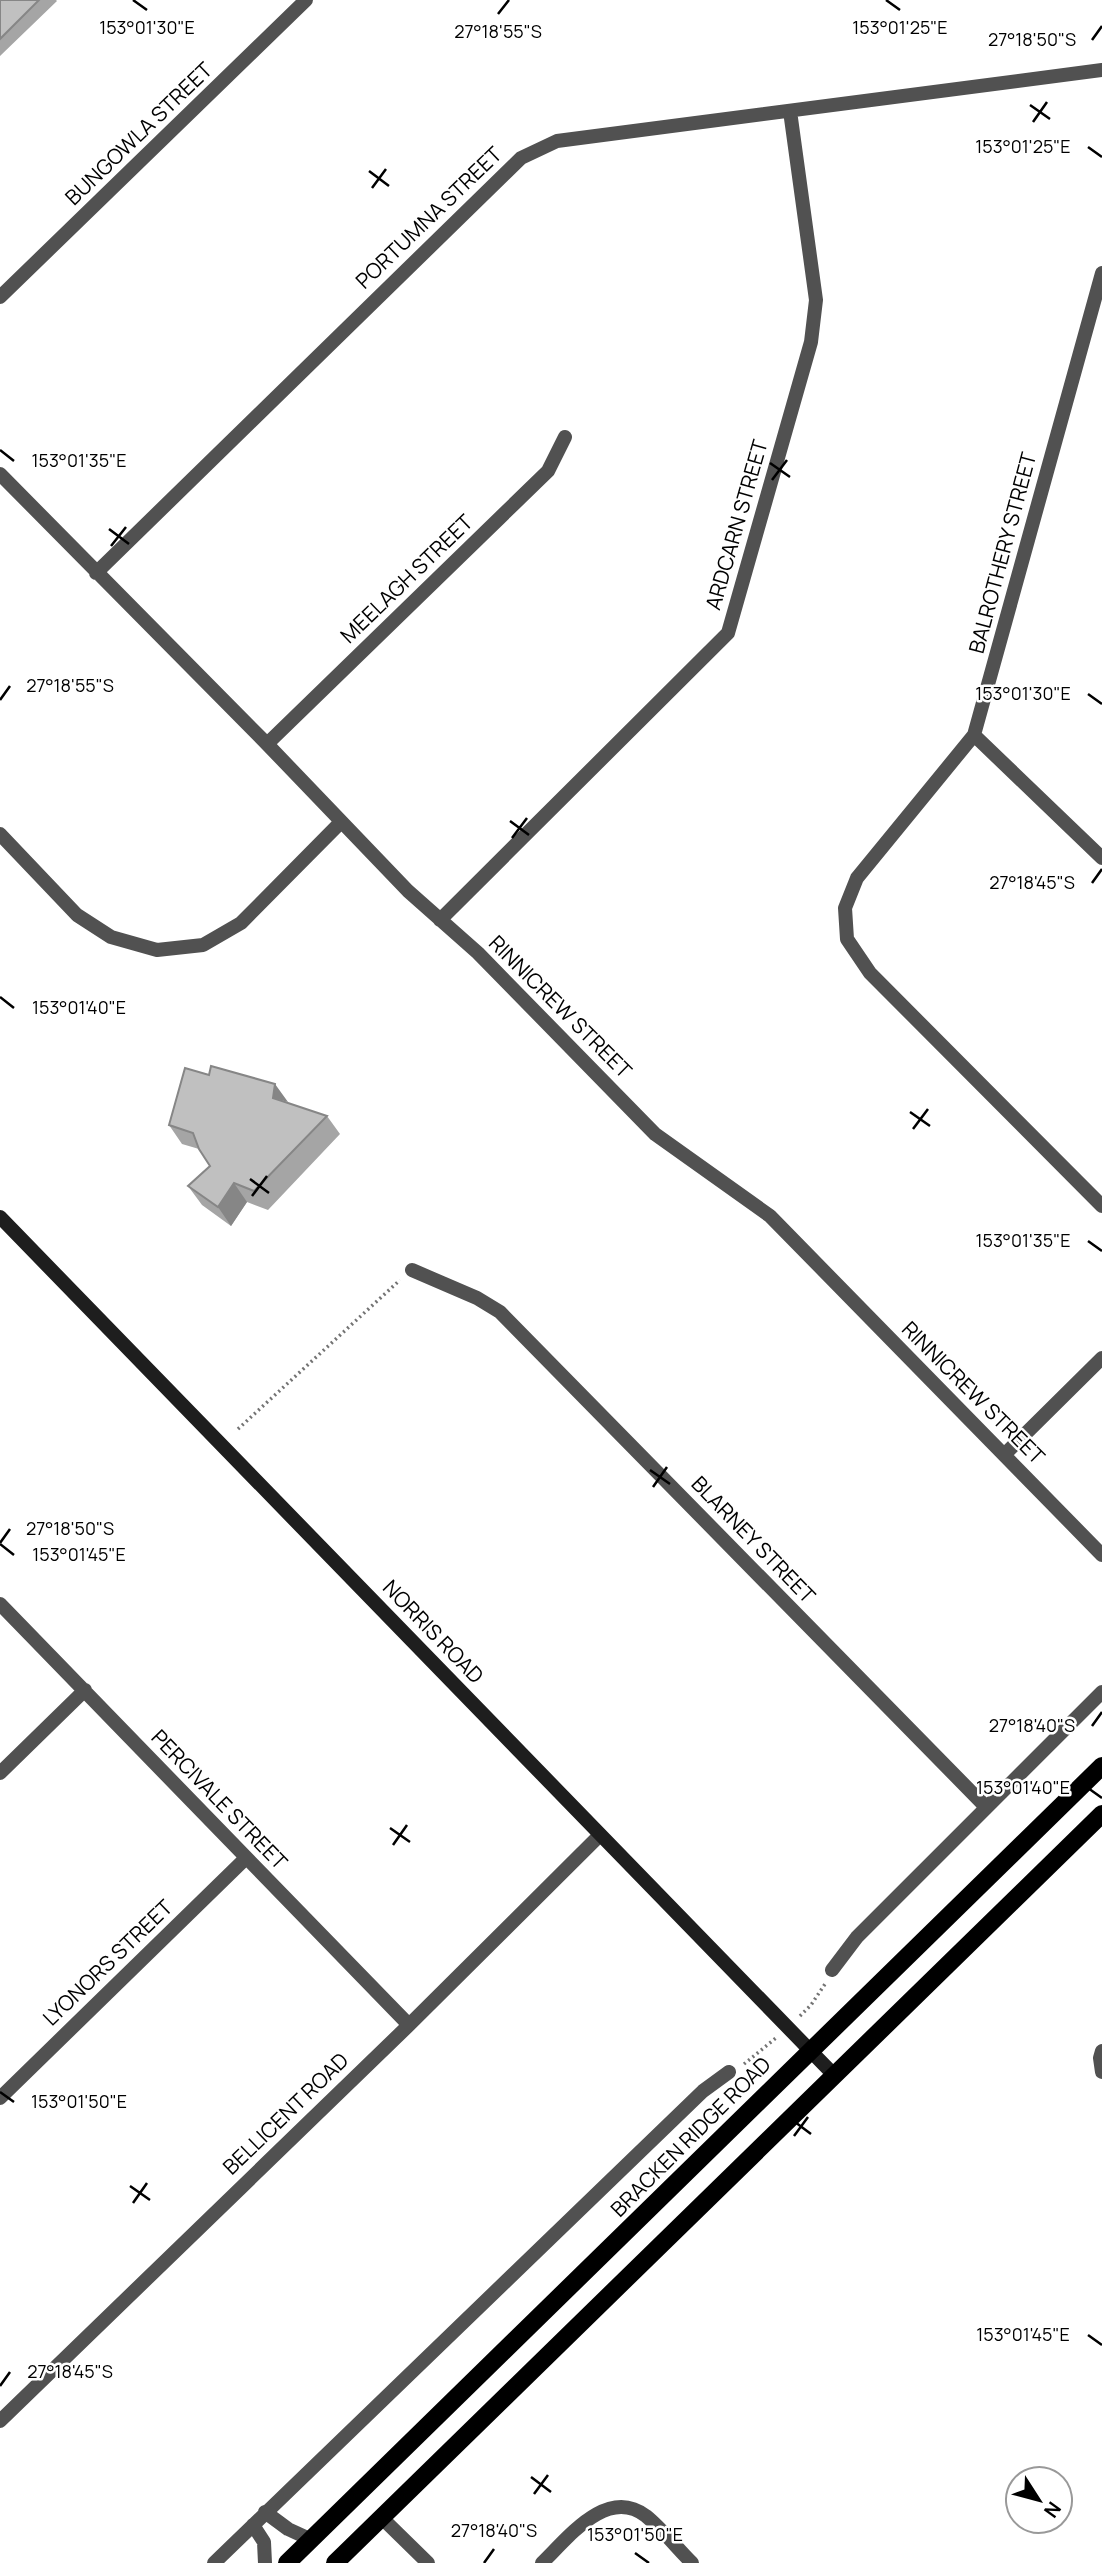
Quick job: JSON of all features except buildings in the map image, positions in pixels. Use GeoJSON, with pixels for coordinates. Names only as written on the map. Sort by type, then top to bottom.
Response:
{"type":"FeatureCollection","features":[{"type":"Feature","properties":{"kind":"main road","name":"NORRIS ROAD"},"geometry":{"type":"LineString","coordinates":[[0,1217],[835,2076]]}},
{"type":"Feature","properties":{"kind":"main road","name":"BRACKEN RIDGE ROAD"},"geometry":{"type":"LineString","coordinates":[[287,2563],[1102,1766]]}},
{"type":"Feature","properties":{"kind":"main road"},"geometry":{"type":"LineString","coordinates":[[335,2563],[1102,1814]]}},
{"type":"Feature","properties":{"kind":"street","name":"BUNGOWLA STREET"},"geometry":{"type":"LineString","coordinates":[[0,297],[306,0]]}},
{"type":"Feature","properties":{"kind":"street","name":"PORTUMNA STREET"},"geometry":{"type":"LineString","coordinates":[[96,573],[521,158],[557,141],[1102,73]]}},
{"type":"Feature","properties":{"kind":"street","name":"ARDCARN STREET"},"geometry":{"type":"LineString","coordinates":[[440,920],[728,633],[810,342],[816,300],[790,111]]}},
{"type":"Feature","properties":{"kind":"street","name":"BALROTHERY STREET"},"geometry":{"type":"LineString","coordinates":[[1102,273],[974,735],[857,878],[845,908],[847,939],[870,973],[1102,1206]]}},
{"type":"Feature","properties":{"kind":"street","name":"MEELAGH STREET"},"geometry":{"type":"LineString","coordinates":[[267,744],[548,471],[565,437]]}},
{"type":"Feature","properties":{"kind":"street","name":"RINNICREW STREET"},"geometry":{"type":"LineString","coordinates":[[0,474],[408,891],[478,953],[654,1133],[770,1216],[1102,1555]]}},
{"type":"Feature","properties":{"kind":"street"},"geometry":{"type":"LineString","coordinates":[[974,735],[1102,858]]}},
{"type":"Feature","properties":{"kind":"street"},"geometry":{"type":"LineString","coordinates":[[0,834],[77,915],[111,937],[157,950],[203,945],[241,923],[341,822]]}},
{"type":"Feature","properties":{"kind":"street","name":"BLARNEY STREET"},"geometry":{"type":"LineString","coordinates":[[412,1270],[477,1298],[500,1312],[986,1807]]}},
{"type":"Feature","properties":{"kind":"street"},"geometry":{"type":"LineString","coordinates":[[1005,1454],[1102,1358]]}},
{"type":"Feature","properties":{"kind":"street","name":"PERCIVALE STREET"},"geometry":{"type":"LineString","coordinates":[[0,1604],[409,2025]]}},
{"type":"Feature","properties":{"kind":"street"},"geometry":{"type":"LineString","coordinates":[[0,1773],[85,1690]]}},
{"type":"Feature","properties":{"kind":"street"},"geometry":{"type":"LineString","coordinates":[[832,1970],[857,1937],[1102,1692]]}},
{"type":"Feature","properties":{"kind":"street","name":"BELLICENT ROAD"},"geometry":{"type":"LineString","coordinates":[[0,2421],[409,2025],[600,1835]]}},
{"type":"Feature","properties":{"kind":"street","name":"LYONORS STREET"},"geometry":{"type":"LineString","coordinates":[[0,2098],[246,1858]]}},
{"type":"Feature","properties":{"kind":"street"},"geometry":{"type":"LineString","coordinates":[[1102,2051],[1102,2072]]}},
{"type":"Feature","properties":{"kind":"street","name":"BRACKEN RIDGE ROAD"},"geometry":{"type":"LineString","coordinates":[[214,2563],[703,2091],[729,2072]]}},
{"type":"Feature","properties":{"kind":"street"},"geometry":{"type":"LineString","coordinates":[[542,2563],[587,2520],[603,2510],[619,2506],[632,2508],[646,2516],[692,2563]]}},
{"type":"Feature","properties":{"kind":"street"},"geometry":{"type":"LineString","coordinates":[[265,2512],[288,2529],[312,2540]]}},
{"type":"Feature","properties":{"kind":"street"},"geometry":{"type":"LineString","coordinates":[[382,2518],[428,2563]]}},
{"type":"Feature","properties":{"kind":"street"},"geometry":{"type":"LineString","coordinates":[[253,2525],[264,2542],[265,2563]]}},
{"type":"Feature","properties":{"kind":"path"},"geometry":{"type":"LineString","coordinates":[[238,1429],[412,1270]]}},
{"type":"Feature","properties":{"kind":"path"},"geometry":{"type":"LineString","coordinates":[[811,2005],[824,1988]]}},
{"type":"Feature","properties":{"kind":"path"},"geometry":{"type":"LineString","coordinates":[[745,2064],[760,2053]]}}]}
